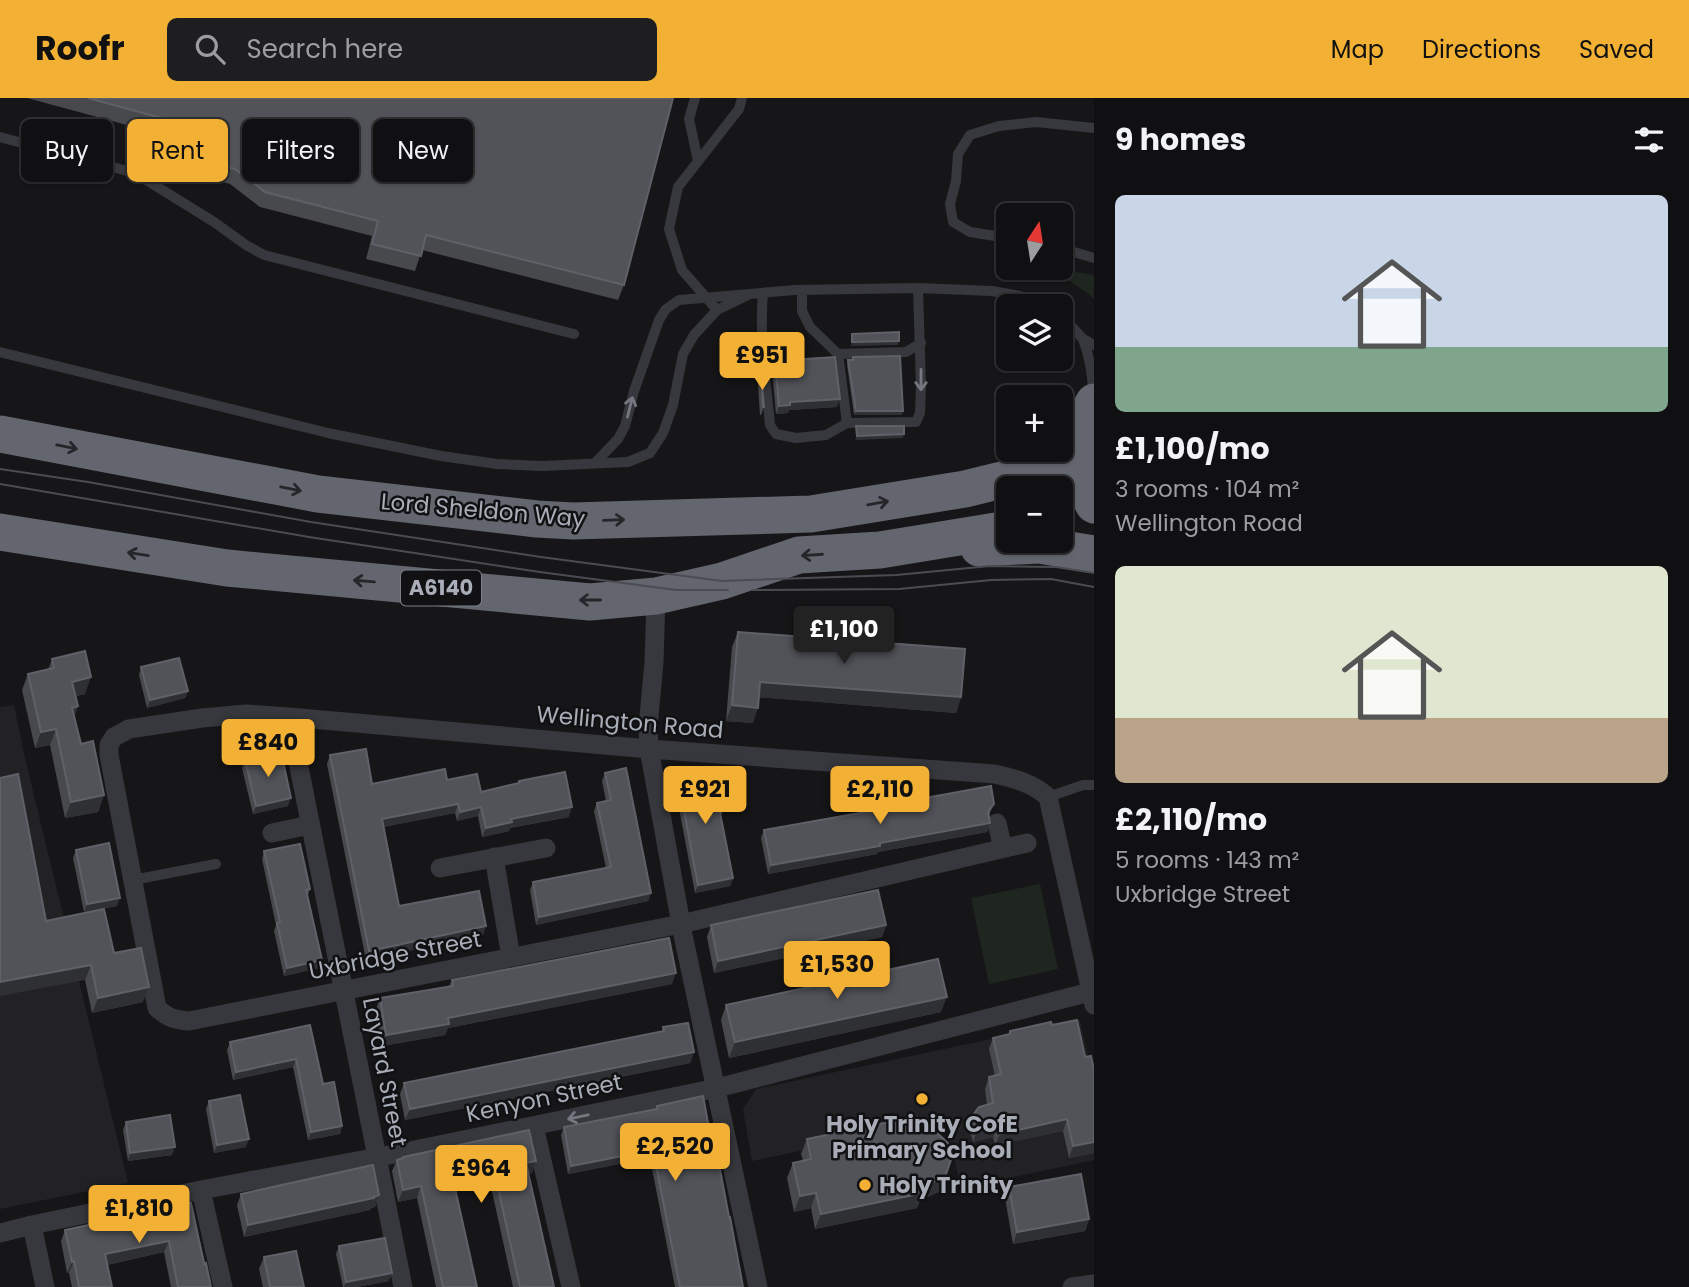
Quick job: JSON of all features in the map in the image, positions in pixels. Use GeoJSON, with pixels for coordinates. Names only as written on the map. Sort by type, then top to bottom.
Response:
{"type":"FeatureCollection","features":[{"type":"Feature","properties":{"kind":"highway","name":"Lord Sheldon Way"},"geometry":{"type":"LineString","coordinates":[[0,434],[318,494],[573,521],[811,514],[965,489],[1035,469],[1058,454],[1089,413]]}},
{"type":"Feature","properties":{"kind":"highway"},"geometry":{"type":"LineString","coordinates":[[1089,413],[1078,452],[1079,471],[1094,505]]}},
{"type":"Feature","properties":{"kind":"highway"},"geometry":{"type":"LineString","coordinates":[[1073,530],[1094,532]]}},
{"type":"Feature","properties":{"kind":"highway","name":"A6140"},"geometry":{"type":"LineString","coordinates":[[0,532],[227,568],[590,601],[656,596],[722,581],[799,555],[1039,545],[1094,554]]}},
{"type":"Feature","properties":{"kind":"highway","name":"A6140"},"geometry":{"type":"LineString","coordinates":[[880,550],[996,532]]}},
{"type":"Feature","properties":{"kind":"street"},"geometry":{"type":"LineString","coordinates":[[656,596],[649,749],[681,924],[758,1287]]}},
{"type":"Feature","properties":{"kind":"street","name":"Wellington Road"},"geometry":{"type":"LineString","coordinates":[[202,718],[246,714],[289,717],[649,749],[995,774],[1022,780],[1048,797]]}},
{"type":"Feature","properties":{"kind":"street","name":"Layard Street"},"geometry":{"type":"LineString","coordinates":[[289,717],[403,1287]]}},
{"type":"Feature","properties":{"kind":"street","name":"Uxbridge Street"},"geometry":{"type":"LineString","coordinates":[[202,718],[129,729],[114,737],[109,745],[157,1008],[175,1020],[189,1020],[681,924],[1027,843]]}},
{"type":"Feature","properties":{"kind":"street"},"geometry":{"type":"LineString","coordinates":[[1048,797],[1093,996]]}},
{"type":"Feature","properties":{"kind":"street"},"geometry":{"type":"LineString","coordinates":[[997,823],[1003,848]]}},
{"type":"Feature","properties":{"kind":"street"},"geometry":{"type":"LineString","coordinates":[[272,832],[310,825]]}},
{"type":"Feature","properties":{"kind":"street"},"geometry":{"type":"LineString","coordinates":[[440,868],[547,848]]}},
{"type":"Feature","properties":{"kind":"street"},"geometry":{"type":"LineString","coordinates":[[494,858],[511,957]]}},
{"type":"Feature","properties":{"kind":"street","name":"Kenyon Street"},"geometry":{"type":"LineString","coordinates":[[0,1233],[201,1190],[717,1088],[1093,996]]}},
{"type":"Feature","properties":{"kind":"street"},"geometry":{"type":"LineString","coordinates":[[534,1126],[571,1287]]}},
{"type":"Feature","properties":{"kind":"street"},"geometry":{"type":"LineString","coordinates":[[201,1190],[223,1287]]}},
{"type":"Feature","properties":{"kind":"street"},"geometry":{"type":"LineString","coordinates":[[32,1225],[45,1287]]}},
{"type":"Feature","properties":{"kind":"street"},"geometry":{"type":"LineString","coordinates":[[1072,1287],[1094,1284]]}},
{"type":"Feature","properties":{"kind":"lane"},"geometry":{"type":"LineString","coordinates":[[695,98],[689,119],[698,161]]}},
{"type":"Feature","properties":{"kind":"lane"},"geometry":{"type":"LineString","coordinates":[[717,310],[682,270],[669,229],[678,187],[739,109],[742,98]]}},
{"type":"Feature","properties":{"kind":"lane"},"geometry":{"type":"LineString","coordinates":[[996,236],[970,232],[953,222],[950,204],[956,181],[958,153],[970,135],[999,126],[1036,122],[1094,128]]}},
{"type":"Feature","properties":{"kind":"lane"},"geometry":{"type":"LineString","coordinates":[[0,137],[135,173],[264,255],[574,334]]}},
{"type":"Feature","properties":{"kind":"lane"},"geometry":{"type":"LineString","coordinates":[[1073,252],[1094,258]]}},
{"type":"Feature","properties":{"kind":"lane"},"geometry":{"type":"LineString","coordinates":[[596,463],[618,439],[625,426],[634,391],[659,320],[666,309],[679,300],[750,293],[918,288],[1009,294]]}},
{"type":"Feature","properties":{"kind":"lane"},"geometry":{"type":"LineString","coordinates":[[763,293],[762,345],[770,425],[775,434],[796,438],[826,435],[847,423],[916,422],[920,413],[921,343],[918,288]]}},
{"type":"Feature","properties":{"kind":"lane"},"geometry":{"type":"LineString","coordinates":[[802,291],[802,310],[810,327],[838,354],[847,423]]}},
{"type":"Feature","properties":{"kind":"lane"},"geometry":{"type":"LineString","coordinates":[[0,352],[328,433],[442,456],[519,465],[628,462],[650,453],[663,433],[673,405],[683,354],[694,335],[717,310],[750,293]]}},
{"type":"Feature","properties":{"kind":"lane"},"geometry":{"type":"LineString","coordinates":[[1073,328],[1083,339],[1094,345]]}},
{"type":"Feature","properties":{"kind":"lane"},"geometry":{"type":"LineString","coordinates":[[1083,339],[1093,377],[1089,413]]}},
{"type":"Feature","properties":{"kind":"lane"},"geometry":{"type":"LineString","coordinates":[[838,354],[906,352],[921,343]]}},
{"type":"Feature","properties":{"kind":"lane"},"geometry":{"type":"LineString","coordinates":[[1048,797],[1083,785],[1094,785]]}},
{"type":"Feature","properties":{"kind":"lane"},"geometry":{"type":"LineString","coordinates":[[133,880],[216,864]]}},
{"type":"Feature","properties":{"kind":"shaded area"},"geometry":{"type":"Polygon","coordinates":[[[1073,272],[1094,275],[1094,299],[1069,280],[1073,280],[1073,272]]]}},
{"type":"Feature","properties":{"kind":"shaded area"},"geometry":{"type":"Polygon","coordinates":[[[14,705],[128,1183],[0,1209],[0,707],[14,705]]]}},
{"type":"Feature","properties":{"kind":"shaded area"},"geometry":{"type":"Polygon","coordinates":[[[1040,884],[1058,969],[989,984],[971,898],[1040,884]]]}},
{"type":"Feature","properties":{"kind":"shaded area","name":"Holy Trinity CofE Primary School"},"geometry":{"type":"Polygon","coordinates":[[[1080,1020],[1094,1084],[1094,1160],[961,1188],[945,1120],[752,1161],[743,1109],[756,1089],[1080,1020]]]}},
{"type":"Feature","properties":{"kind":"building"},"geometry":{"type":"Polygon","coordinates":[[[88,98],[673,98],[624,285],[426,235],[421,256],[372,244],[378,221],[265,192],[252,182],[359,182],[359,119],[242,119],[242,174],[228,167],[228,119],[165,119],[88,98]]]}},
{"type":"Feature","properties":{"kind":"building"},"geometry":{"type":"Polygon","coordinates":[[[899,332],[899,341],[852,342],[852,334],[899,332]]]}},
{"type":"Feature","properties":{"kind":"building"},"geometry":{"type":"Polygon","coordinates":[[[900,356],[903,411],[856,411],[848,360],[853,360],[853,357],[900,356]]]}},
{"type":"Feature","properties":{"kind":"building"},"geometry":{"type":"Polygon","coordinates":[[[835,357],[840,399],[790,402],[790,405],[779,406],[775,361],[835,357]]]}},
{"type":"Feature","properties":{"kind":"building"},"geometry":{"type":"Polygon","coordinates":[[[856,426],[904,426],[904,434],[857,436],[856,426]]]}},
{"type":"Feature","properties":{"kind":"building"},"geometry":{"type":"Polygon","coordinates":[[[738,632],[965,649],[961,697],[760,682],[758,708],[732,705],[738,632]]]}},
{"type":"Feature","properties":{"kind":"building"},"geometry":{"type":"Polygon","coordinates":[[[85,651],[91,677],[72,682],[78,706],[72,708],[81,744],[93,741],[104,795],[71,802],[56,729],[41,732],[28,674],[54,668],[52,659],[85,651]]]}},
{"type":"Feature","properties":{"kind":"building"},"geometry":{"type":"Polygon","coordinates":[[[179,658],[188,691],[150,700],[141,667],[179,658]]]}},
{"type":"Feature","properties":{"kind":"building"},"geometry":{"type":"Polygon","coordinates":[[[366,749],[372,784],[445,769],[447,780],[477,774],[481,792],[565,772],[572,807],[511,819],[512,822],[486,828],[481,807],[460,812],[458,804],[382,819],[399,906],[479,891],[486,926],[369,951],[330,755],[366,749]]]}},
{"type":"Feature","properties":{"kind":"building"},"geometry":{"type":"Polygon","coordinates":[[[281,752],[291,798],[256,806],[245,760],[281,752]]]}},
{"type":"Feature","properties":{"kind":"building"},"geometry":{"type":"Polygon","coordinates":[[[712,767],[733,878],[698,885],[677,774],[712,767]]]}},
{"type":"Feature","properties":{"kind":"building"},"geometry":{"type":"Polygon","coordinates":[[[626,768],[651,893],[539,917],[533,882],[611,867],[597,803],[611,800],[605,773],[626,768]]]}},
{"type":"Feature","properties":{"kind":"building"},"geometry":{"type":"Polygon","coordinates":[[[18,774],[46,921],[104,909],[114,953],[141,948],[149,987],[98,998],[91,965],[0,982],[0,778],[18,774]]]}},
{"type":"Feature","properties":{"kind":"building"},"geometry":{"type":"Polygon","coordinates":[[[991,786],[994,804],[988,811],[990,823],[771,865],[764,830],[991,786]]]}},
{"type":"Feature","properties":{"kind":"building"},"geometry":{"type":"Polygon","coordinates":[[[109,843],[120,898],[87,904],[76,850],[109,843]]]}},
{"type":"Feature","properties":{"kind":"building"},"geometry":{"type":"Polygon","coordinates":[[[300,844],[310,889],[306,890],[322,960],[287,968],[264,851],[300,844]]]}},
{"type":"Feature","properties":{"kind":"building"},"geometry":{"type":"Polygon","coordinates":[[[878,890],[886,925],[718,961],[711,925],[878,890]]]}},
{"type":"Feature","properties":{"kind":"building"},"geometry":{"type":"Polygon","coordinates":[[[669,938],[676,973],[448,1018],[449,1024],[386,1035],[380,998],[453,986],[452,980],[669,938]]]}},
{"type":"Feature","properties":{"kind":"building"},"geometry":{"type":"Polygon","coordinates":[[[938,959],[947,997],[735,1042],[726,1005],[938,959]]]}},
{"type":"Feature","properties":{"kind":"building"},"geometry":{"type":"Polygon","coordinates":[[[1077,1020],[1085,1057],[1091,1056],[1094,1070],[1094,1142],[1073,1146],[1067,1119],[1000,1134],[998,1125],[977,1130],[973,1115],[979,1107],[993,1103],[989,1077],[1001,1074],[993,1038],[1010,1034],[1010,1031],[1051,1022],[1052,1025],[1077,1020]]]}},
{"type":"Feature","properties":{"kind":"building"},"geometry":{"type":"Polygon","coordinates":[[[688,1023],[694,1052],[410,1109],[404,1083],[664,1031],[663,1027],[688,1023]]]}},
{"type":"Feature","properties":{"kind":"building"},"geometry":{"type":"Polygon","coordinates":[[[310,1025],[323,1084],[334,1082],[342,1126],[311,1132],[296,1059],[236,1072],[230,1042],[310,1025]]]}},
{"type":"Feature","properties":{"kind":"building"},"geometry":{"type":"Polygon","coordinates":[[[240,1095],[249,1139],[217,1145],[209,1101],[240,1095]]]}},
{"type":"Feature","properties":{"kind":"building"},"geometry":{"type":"Polygon","coordinates":[[[703,1096],[743,1287],[680,1287],[653,1150],[571,1166],[564,1127],[657,1109],[657,1106],[703,1096]]]}},
{"type":"Feature","properties":{"kind":"building"},"geometry":{"type":"Polygon","coordinates":[[[170,1115],[175,1147],[130,1153],[126,1122],[170,1115]]]}},
{"type":"Feature","properties":{"kind":"building","name":"Holy Trinity"},"geometry":{"type":"Polygon","coordinates":[[[909,1118],[911,1127],[935,1131],[948,1143],[951,1160],[945,1177],[921,1187],[923,1193],[821,1214],[816,1193],[800,1196],[793,1163],[811,1159],[807,1139],[909,1118]]]}},
{"type":"Feature","properties":{"kind":"building"},"geometry":{"type":"Polygon","coordinates":[[[529,1130],[536,1161],[526,1163],[554,1287],[520,1287],[494,1170],[453,1179],[477,1287],[443,1287],[421,1186],[403,1190],[397,1160],[529,1130]]]}},
{"type":"Feature","properties":{"kind":"building"},"geometry":{"type":"Polygon","coordinates":[[[373,1165],[379,1195],[374,1198],[248,1225],[241,1194],[373,1165]]]}},
{"type":"Feature","properties":{"kind":"building"},"geometry":{"type":"Polygon","coordinates":[[[1081,1174],[1089,1219],[1017,1232],[1009,1187],[1081,1174]]]}},
{"type":"Feature","properties":{"kind":"building"},"geometry":{"type":"Polygon","coordinates":[[[191,1203],[211,1287],[178,1287],[169,1241],[105,1254],[112,1287],[79,1287],[65,1230],[191,1203]]]}},
{"type":"Feature","properties":{"kind":"building"},"geometry":{"type":"Polygon","coordinates":[[[385,1238],[392,1273],[346,1282],[339,1246],[385,1238]]]}},
{"type":"Feature","properties":{"kind":"building"},"geometry":{"type":"Polygon","coordinates":[[[296,1251],[304,1287],[270,1287],[264,1257],[296,1251]]]}},
{"type":"Feature","properties":{"kind":"tram line"},"geometry":{"type":"LineString","coordinates":[[0,469],[311,522],[722,581],[896,575],[990,566],[1056,567],[1094,573]]}},
{"type":"Feature","properties":{"kind":"tram line"},"geometry":{"type":"LineString","coordinates":[[0,484],[309,537],[540,572],[676,590],[728,590]]}},
{"type":"Feature","properties":{"kind":"tram line"},"geometry":{"type":"LineString","coordinates":[[752,590],[899,589],[991,580],[1051,579],[1094,587]]}},
{"type":"Feature","properties":{"kind":"place","name":"Holy Trinity CofE Primary School"},"geometry":{"type":"Point","coordinates":[922,1099]}},
{"type":"Feature","properties":{"kind":"place","name":"Holy Trinity"},"geometry":{"type":"Point","coordinates":[865,1185]}}]}
